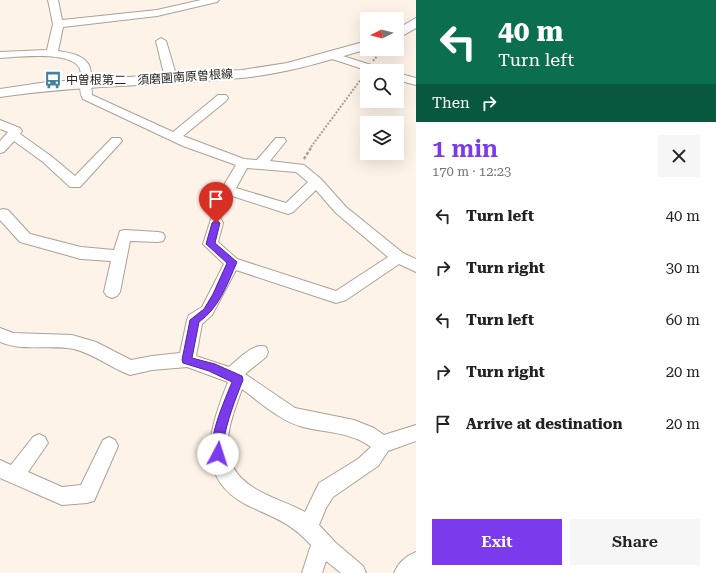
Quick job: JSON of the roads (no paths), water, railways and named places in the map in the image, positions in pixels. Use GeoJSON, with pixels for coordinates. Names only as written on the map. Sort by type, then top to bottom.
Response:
{"type":"FeatureCollection","features":[{"type":"Feature","properties":{"kind":"main road"},"geometry":{"type":"LineString","coordinates":[[404,30],[416,22]]}},
{"type":"Feature","properties":{"kind":"main road","name":"須磨園南原曽根線"},"geometry":{"type":"LineString","coordinates":[[0,93],[47,86],[242,74],[288,67],[360,48]]}},
{"type":"Feature","properties":{"kind":"street"},"geometry":{"type":"LineString","coordinates":[[52,53],[58,24],[53,0]]}},
{"type":"Feature","properties":{"kind":"street"},"geometry":{"type":"LineString","coordinates":[[58,24],[157,13],[214,0]]}},
{"type":"Feature","properties":{"kind":"street"},"geometry":{"type":"LineString","coordinates":[[161,41],[171,78]]}},
{"type":"Feature","properties":{"kind":"street"},"geometry":{"type":"LineString","coordinates":[[0,55],[52,53],[71,56],[85,67],[87,97],[187,143],[243,163],[299,168],[316,182],[341,210],[398,257],[416,266]]}},
{"type":"Feature","properties":{"kind":"street"},"geometry":{"type":"LineString","coordinates":[[333,56],[360,65]]}},
{"type":"Feature","properties":{"kind":"street"},"geometry":{"type":"LineString","coordinates":[[404,78],[416,82]]}},
{"type":"Feature","properties":{"kind":"street"},"geometry":{"type":"LineString","coordinates":[[174,137],[222,98]]}},
{"type":"Feature","properties":{"kind":"street"},"geometry":{"type":"LineString","coordinates":[[0,124],[16,131],[0,149]]}},
{"type":"Feature","properties":{"kind":"street"},"geometry":{"type":"LineString","coordinates":[[13,135],[47,159],[75,184],[116,141]]}},
{"type":"Feature","properties":{"kind":"street"},"geometry":{"type":"LineString","coordinates":[[261,164],[280,141]]}},
{"type":"Feature","properties":{"kind":"street"},"geometry":{"type":"LineString","coordinates":[[243,163],[228,190],[288,209],[316,182]]}},
{"type":"Feature","properties":{"kind":"street"},"geometry":{"type":"LineString","coordinates":[[1,213],[25,238],[81,253],[119,256]]}},
{"type":"Feature","properties":{"kind":"street"},"geometry":{"type":"LineString","coordinates":[[216,223],[210,244],[232,262],[336,297],[342,296],[398,257]]}},
{"type":"Feature","properties":{"kind":"street"},"geometry":{"type":"LineString","coordinates":[[112,292],[125,235],[158,237]]}},
{"type":"Feature","properties":{"kind":"street"},"geometry":{"type":"LineString","coordinates":[[187,360],[195,320],[207,311],[217,296],[232,262]]}},
{"type":"Feature","properties":{"kind":"street"},"geometry":{"type":"LineString","coordinates":[[0,335],[12,340],[72,342],[90,347],[130,368],[152,363],[187,360],[235,377],[248,384],[289,414],[302,419],[354,428],[368,434],[382,444]]}},
{"type":"Feature","properties":{"kind":"street"},"geometry":{"type":"LineString","coordinates":[[260,352],[235,377],[217,445],[219,464],[228,480],[248,495],[276,507],[308,526],[322,542],[356,573]]}},
{"type":"Feature","properties":{"kind":"street"},"geometry":{"type":"LineString","coordinates":[[382,444],[416,433]]}},
{"type":"Feature","properties":{"kind":"street"},"geometry":{"type":"LineString","coordinates":[[39,443],[7,473],[62,496],[86,494],[109,446]]}},
{"type":"Feature","properties":{"kind":"street"},"geometry":{"type":"LineString","coordinates":[[308,526],[325,491],[364,466],[379,452],[382,444]]}},
{"type":"Feature","properties":{"kind":"street"},"geometry":{"type":"LineString","coordinates":[[312,573],[322,542]]}},
{"type":"Feature","properties":{"kind":"street"},"geometry":{"type":"LineString","coordinates":[[404,573],[416,562]]}},
{"type":"Feature","properties":{"kind":"place","name":"中曽根第二"},"geometry":{"type":"Point","coordinates":[53,80]}}]}
